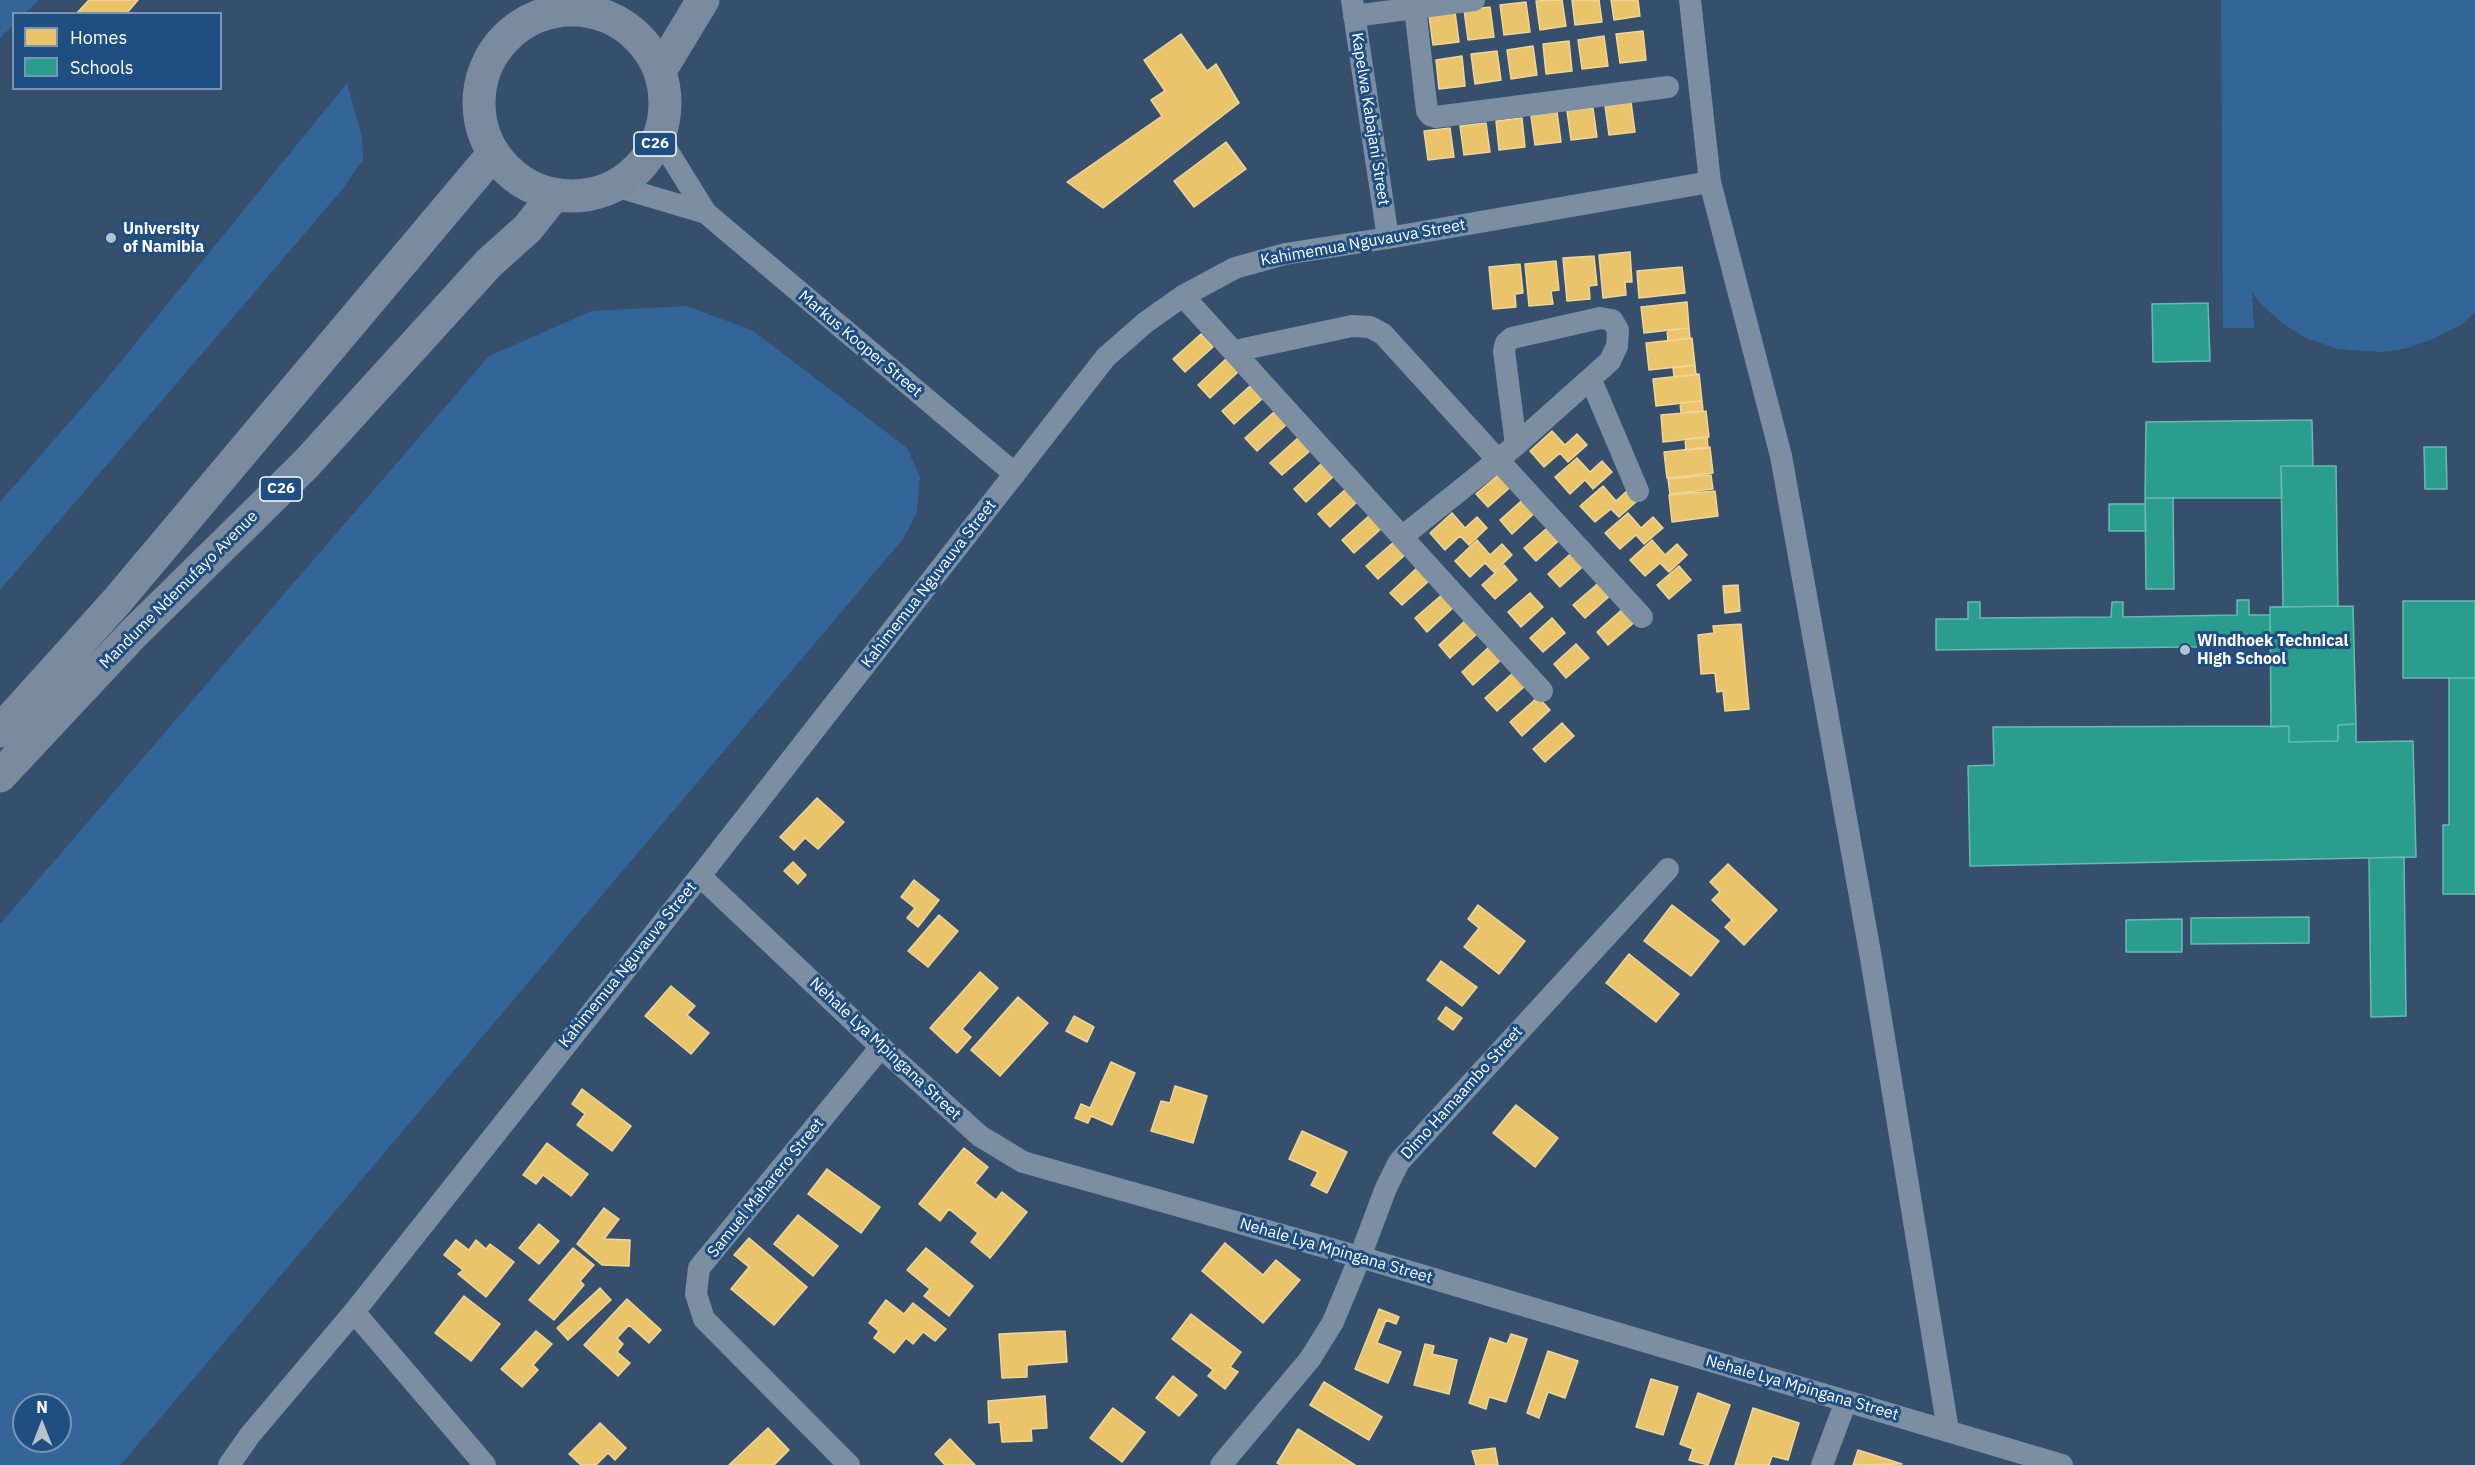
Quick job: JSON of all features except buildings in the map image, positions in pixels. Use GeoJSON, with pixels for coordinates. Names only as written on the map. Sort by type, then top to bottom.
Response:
{"type":"FeatureCollection","features":[{"type":"Feature","properties":{"kind":"main road"},"geometry":{"type":"LineString","coordinates":[[607,189],[577,196],[554,195],[534,189],[517,179],[493,154],[481,127],[478,107],[481,83],[488,62],[501,42],[518,27],[539,16],[593,5],[607,17],[634,33],[646,47],[660,71],[703,0]]}},
{"type":"Feature","properties":{"kind":"main road","name":"C26"},"geometry":{"type":"LineString","coordinates":[[607,189],[642,166],[659,137],[664,121],[665,104],[660,71]]}},
{"type":"Feature","properties":{"kind":"main road","name":"Mandume Ndemufayo Avenue"},"geometry":{"type":"LineString","coordinates":[[0,731],[117,601],[493,154]]}},
{"type":"Feature","properties":{"kind":"main road","name":"Mandume Ndemufayo Avenue"},"geometry":{"type":"LineString","coordinates":[[0,776],[133,634],[306,464],[489,263],[528,228],[554,195]]}},
{"type":"Feature","properties":{"kind":"street"},"geometry":{"type":"LineString","coordinates":[[1353,8],[1474,0]]}},
{"type":"Feature","properties":{"kind":"street"},"geometry":{"type":"LineString","coordinates":[[1690,0],[1710,182],[1781,456],[1871,958],[1948,1430]]}},
{"type":"Feature","properties":{"kind":"street"},"geometry":{"type":"LineString","coordinates":[[1415,4],[1427,111],[1430,116],[1668,87]]}},
{"type":"Feature","properties":{"kind":"street","name":"Kapelwa Kabajani Street"},"geometry":{"type":"LineString","coordinates":[[1353,8],[1388,238]]}},
{"type":"Feature","properties":{"kind":"street"},"geometry":{"type":"LineString","coordinates":[[659,137],[706,213]]}},
{"type":"Feature","properties":{"kind":"street","name":"Kahimemua Nguvauva Street"},"geometry":{"type":"LineString","coordinates":[[229,1465],[250,1435],[354,1312],[700,876],[1106,357],[1146,322],[1184,296],[1235,268],[1284,254],[1710,182]]}},
{"type":"Feature","properties":{"kind":"street"},"geometry":{"type":"LineString","coordinates":[[607,189],[706,213]]}},
{"type":"Feature","properties":{"kind":"street","name":"Markus Kooper Street"},"geometry":{"type":"LineString","coordinates":[[706,213],[1015,474]]}},
{"type":"Feature","properties":{"kind":"street"},"geometry":{"type":"LineString","coordinates":[[1184,296],[1542,691]]}},
{"type":"Feature","properties":{"kind":"street"},"geometry":{"type":"LineString","coordinates":[[1403,536],[1516,445],[1610,361],[1617,346],[1618,330],[1612,320],[1600,318],[1512,338],[1506,343],[1504,351],[1516,445]]}},
{"type":"Feature","properties":{"kind":"street"},"geometry":{"type":"LineString","coordinates":[[1234,351],[1352,326],[1370,327],[1383,334],[1642,617]]}},
{"type":"Feature","properties":{"kind":"street"},"geometry":{"type":"LineString","coordinates":[[1591,380],[1638,491]]}},
{"type":"Feature","properties":{"kind":"street","name":"Dimo Hamaambo Street"},"geometry":{"type":"LineString","coordinates":[[1221,1465],[1310,1359],[1333,1322],[1386,1188],[1400,1162],[1668,869]]}},
{"type":"Feature","properties":{"kind":"street","name":"Nehale Lya Mpingana Street"},"geometry":{"type":"LineString","coordinates":[[700,876],[881,1047],[980,1136],[1023,1162],[1360,1257],[2062,1465]]}},
{"type":"Feature","properties":{"kind":"street","name":"Samuel Maharero Street"},"geometry":{"type":"LineString","coordinates":[[849,1465],[704,1319],[696,1294],[699,1268],[881,1047]]}},
{"type":"Feature","properties":{"kind":"street"},"geometry":{"type":"LineString","coordinates":[[354,1312],[484,1465]]}},
{"type":"Feature","properties":{"kind":"street"},"geometry":{"type":"LineString","coordinates":[[1822,1465],[1846,1401]]}},
{"type":"Feature","properties":{"kind":"shaded area"},"geometry":{"type":"Polygon","coordinates":[[[0,0],[39,0],[26,12],[12,12],[12,26],[0,38],[0,0]]]}},
{"type":"Feature","properties":{"kind":"shaded area"},"geometry":{"type":"Polygon","coordinates":[[[2221,0],[2475,0],[2475,312],[2461,325],[2428,341],[2404,349],[2380,352],[2338,349],[2306,338],[2283,324],[2258,301],[2252,292],[2254,328],[2223,328],[2221,0]]]}},
{"type":"Feature","properties":{"kind":"shaded area"},"geometry":{"type":"Polygon","coordinates":[[[347,83],[362,137],[363,160],[341,191],[0,590],[0,502],[100,387],[347,83]]]}},
{"type":"Feature","properties":{"kind":"shaded area"},"geometry":{"type":"Polygon","coordinates":[[[686,306],[752,330],[907,448],[920,477],[917,512],[903,539],[124,1461],[119,1465],[0,1465],[0,924],[489,356],[592,311],[686,306]]]}},
{"type":"Feature","properties":{"kind":"place","name":"University of Namibia"},"geometry":{"type":"Point","coordinates":[111,238]}},
{"type":"Feature","properties":{"kind":"place","name":"Windhoek Technical High School"},"geometry":{"type":"Point","coordinates":[2185,650]}}]}
